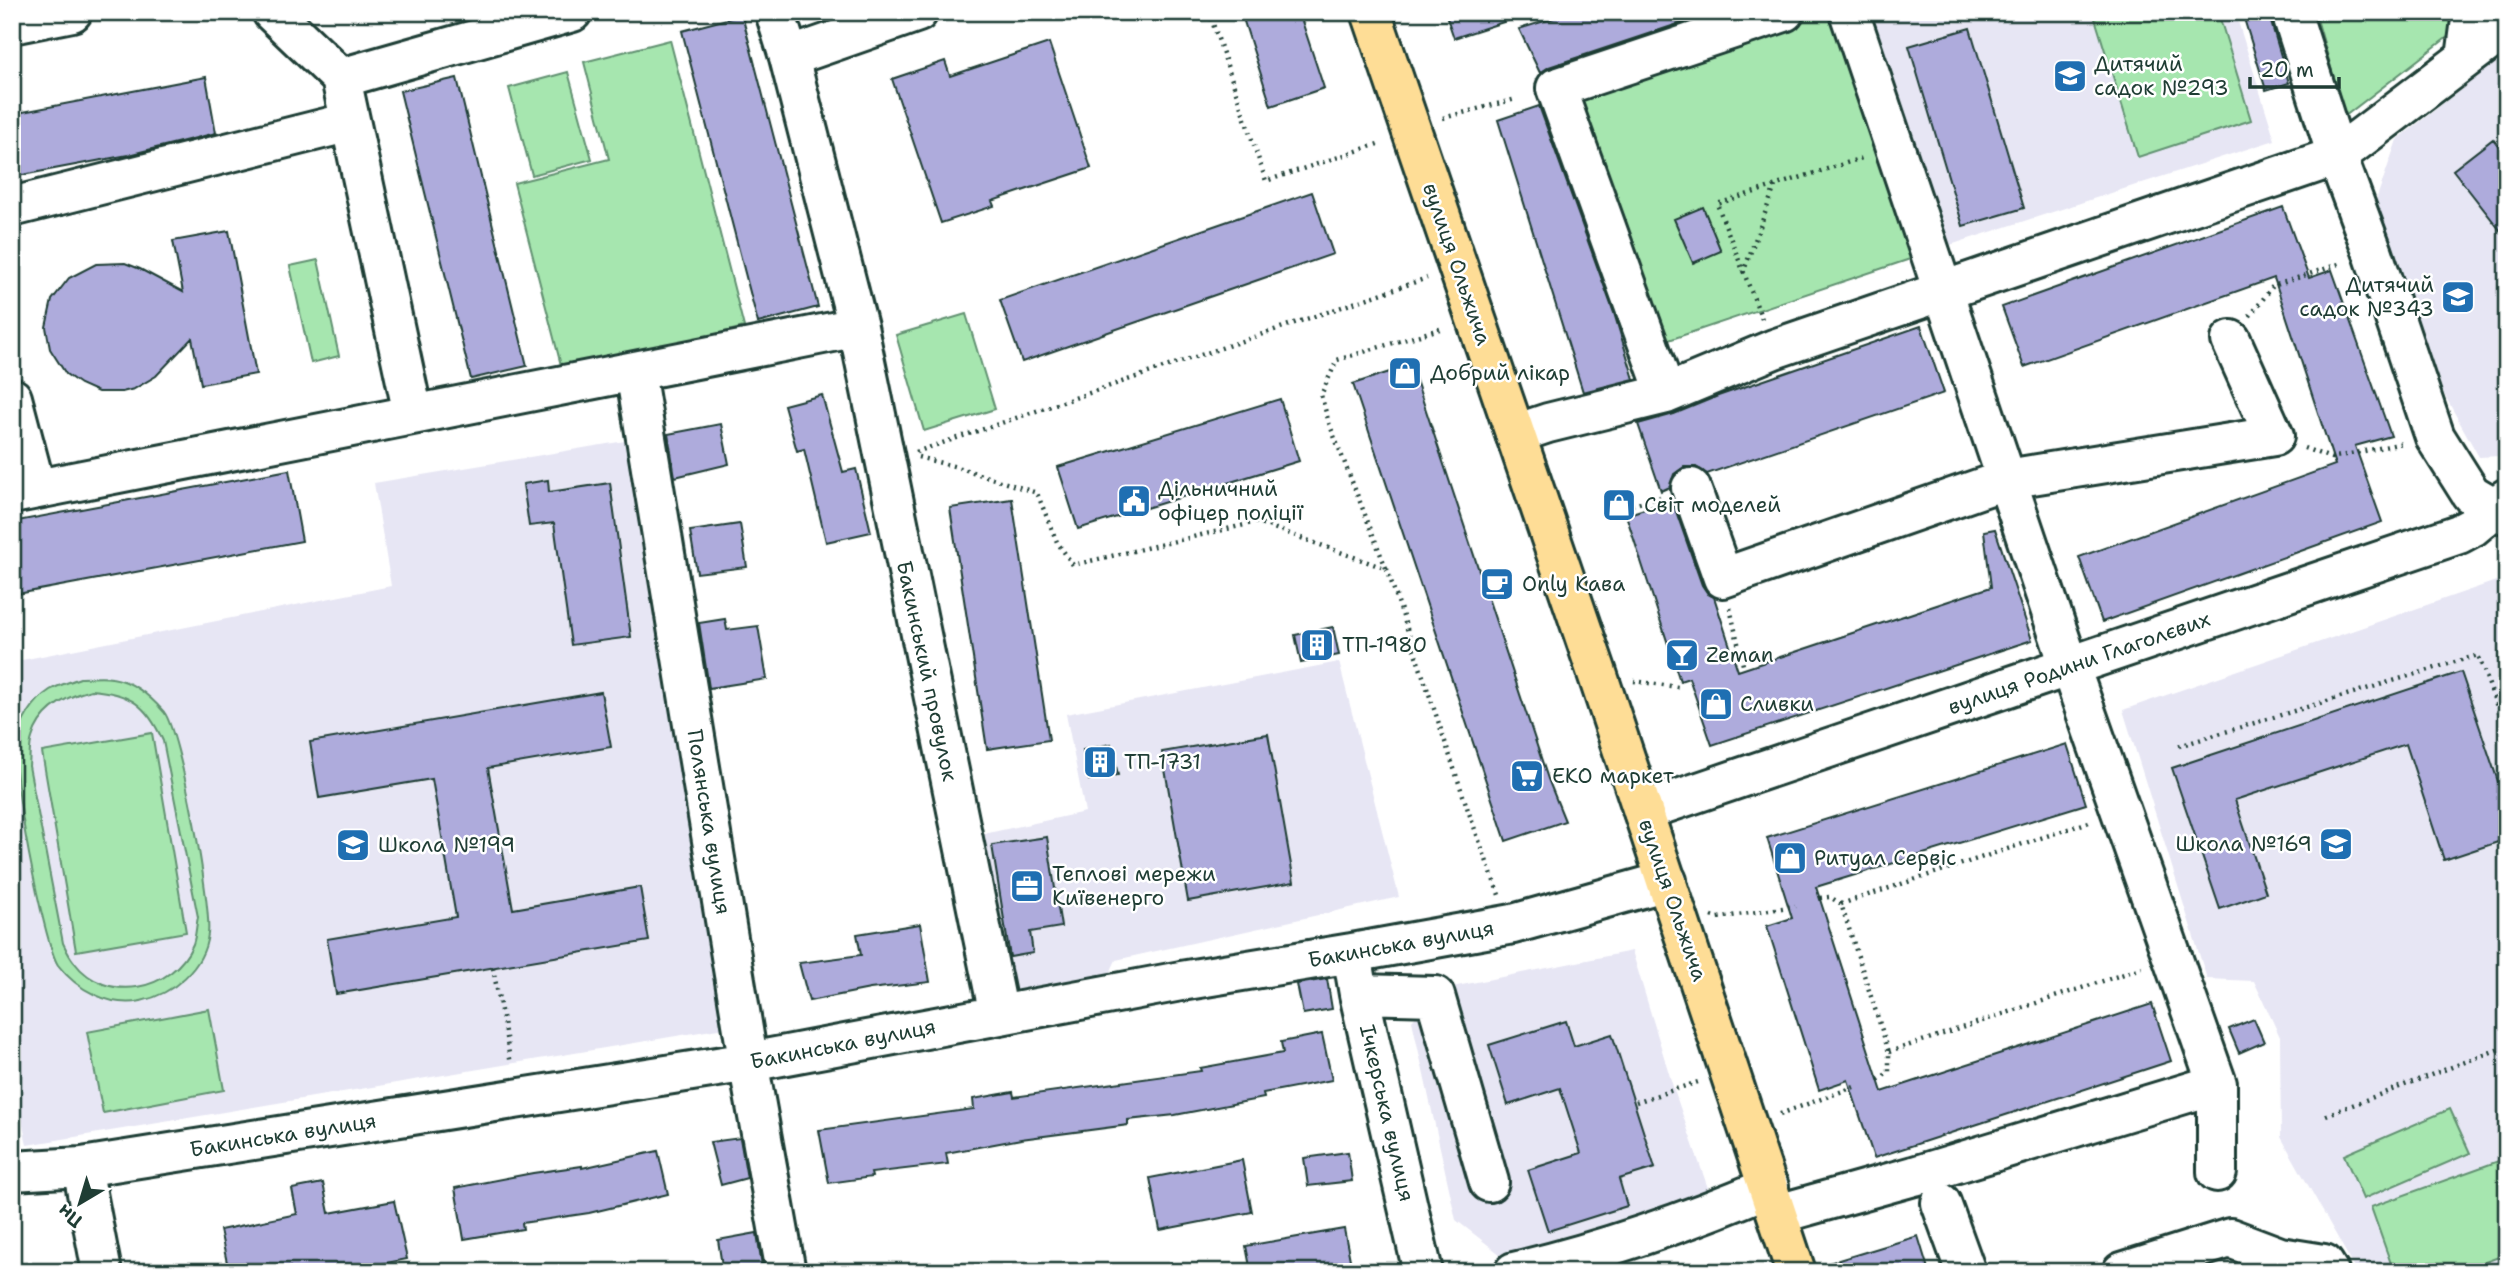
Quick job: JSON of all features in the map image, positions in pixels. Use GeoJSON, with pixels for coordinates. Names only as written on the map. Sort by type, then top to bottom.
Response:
{"type":"FeatureCollection","features":[{"type":"Feature","properties":{"kind":"main road","name":"вулиця Ольжича"},"geometry":{"type":"LineString","coordinates":[[1371,12],[1667,881],[1796,1272]]}},
{"type":"Feature","properties":{"kind":"street"},"geometry":{"type":"LineString","coordinates":[[12,24],[72,12]]}},
{"type":"Feature","properties":{"kind":"street"},"geometry":{"type":"LineString","coordinates":[[272,12],[341,78],[413,414]]}},
{"type":"Feature","properties":{"kind":"street"},"geometry":{"type":"LineString","coordinates":[[341,78],[572,12]]}},
{"type":"Feature","properties":{"kind":"street","name":"Бакинський провулок"},"geometry":{"type":"LineString","coordinates":[[775,12],[858,327],[999,1014]]}},
{"type":"Feature","properties":{"kind":"street"},"geometry":{"type":"LineString","coordinates":[[789,57],[918,12]]}},
{"type":"Feature","properties":{"kind":"street"},"geometry":{"type":"LineString","coordinates":[[1666,394],[1556,88],[1784,12]]}},
{"type":"Feature","properties":{"kind":"street"},"geometry":{"type":"LineString","coordinates":[[1849,12],[2071,667],[2217,1084],[2217,1172]]}},
{"type":"Feature","properties":{"kind":"street"},"geometry":{"type":"LineString","coordinates":[[2291,12],[2337,156],[2435,437],[2471,494],[2503,507]]}},
{"type":"Feature","properties":{"kind":"street"},"geometry":{"type":"LineString","coordinates":[[2466,58],[2472,12]]}},
{"type":"Feature","properties":{"kind":"street"},"geometry":{"type":"LineString","coordinates":[[1515,434],[1548,423],[1666,394],[1774,349],[2337,156],[2507,27]]}},
{"type":"Feature","properties":{"kind":"street"},"geometry":{"type":"LineString","coordinates":[[12,207],[261,155],[350,122]]}},
{"type":"Feature","properties":{"kind":"street"},"geometry":{"type":"LineString","coordinates":[[12,398],[24,492],[858,327]]}},
{"type":"Feature","properties":{"kind":"street"},"geometry":{"type":"LineString","coordinates":[[1691,488],[1723,578],[2007,479],[2274,436],[2231,340]]}},
{"type":"Feature","properties":{"kind":"street","name":"Полянська вулиця"},"geometry":{"type":"LineString","coordinates":[[635,371],[786,1272]]}},
{"type":"Feature","properties":{"kind":"street","name":"вулиця Родини Глаголєвих"},"geometry":{"type":"LineString","coordinates":[[1643,811],[2459,534],[2503,507]]}},
{"type":"Feature","properties":{"kind":"street","name":"Бакинська вулиця"},"geometry":{"type":"LineString","coordinates":[[12,1171],[82,1167],[749,1062],[1181,981],[1513,924],[1667,881]]}},
{"type":"Feature","properties":{"kind":"street","name":"Ічкерська вулиця"},"geometry":{"type":"LineString","coordinates":[[1352,953],[1423,1272]]}},
{"type":"Feature","properties":{"kind":"street"},"geometry":{"type":"LineString","coordinates":[[1359,994],[1434,996],[1489,1182]]}},
{"type":"Feature","properties":{"kind":"street"},"geometry":{"type":"LineString","coordinates":[[1529,1270],[1735,1201],[1774,1201],[1927,1172],[2217,1084]]}},
{"type":"Feature","properties":{"kind":"street"},"geometry":{"type":"LineString","coordinates":[[82,1167],[102,1272]]}},
{"type":"Feature","properties":{"kind":"street"},"geometry":{"type":"LineString","coordinates":[[1941,1203],[1966,1272]]}},
{"type":"Feature","properties":{"kind":"street"},"geometry":{"type":"LineString","coordinates":[[2122,1272],[2230,1238],[2280,1257],[2324,1264],[2329,1272]]}},
{"type":"Feature","properties":{"kind":"path"},"geometry":{"type":"LineString","coordinates":[[1209,12],[1266,181],[1385,142]]}},
{"type":"Feature","properties":{"kind":"path"},"geometry":{"type":"LineString","coordinates":[[1441,118],[1516,99]]}},
{"type":"Feature","properties":{"kind":"path"},"geometry":{"type":"LineString","coordinates":[[1774,349],[1717,204],[1896,147]]}},
{"type":"Feature","properties":{"kind":"path"},"geometry":{"type":"LineString","coordinates":[[1743,272],[1775,185]]}},
{"type":"Feature","properties":{"kind":"path"},"geometry":{"type":"LineString","coordinates":[[2231,340],[2273,286],[2373,253]]}},
{"type":"Feature","properties":{"kind":"path"},"geometry":{"type":"LineString","coordinates":[[1387,569],[1257,522],[1073,565],[1057,542],[1037,493],[909,454],[1427,278]]}},
{"type":"Feature","properties":{"kind":"path"},"geometry":{"type":"LineString","coordinates":[[1443,328],[1336,360],[1321,395],[1329,423],[1387,569],[1500,900],[1513,924]]}},
{"type":"Feature","properties":{"kind":"path"},"geometry":{"type":"LineString","coordinates":[[2274,436],[2331,458],[2435,437]]}},
{"type":"Feature","properties":{"kind":"path"},"geometry":{"type":"LineString","coordinates":[[1632,505],[1648,500]]}},
{"type":"Feature","properties":{"kind":"path"},"geometry":{"type":"LineString","coordinates":[[1723,578],[1743,665]]}},
{"type":"Feature","properties":{"kind":"path"},"geometry":{"type":"LineString","coordinates":[[2179,746],[2478,655],[2507,734]]}},
{"type":"Feature","properties":{"kind":"path"},"geometry":{"type":"LineString","coordinates":[[1841,904],[2121,811]]}},
{"type":"Feature","properties":{"kind":"path"},"geometry":{"type":"LineString","coordinates":[[1820,898],[1830,897],[1841,904],[1889,1052],[1889,1072],[1878,1080]]}},
{"type":"Feature","properties":{"kind":"path"},"geometry":{"type":"LineString","coordinates":[[1703,914],[1718,918],[1795,906]]}},
{"type":"Feature","properties":{"kind":"path"},"geometry":{"type":"LineString","coordinates":[[1889,1052],[2172,957]]}},
{"type":"Feature","properties":{"kind":"path"},"geometry":{"type":"LineString","coordinates":[[493,968],[511,1064]]}},
{"type":"Feature","properties":{"kind":"path"},"geometry":{"type":"LineString","coordinates":[[2326,1115],[2507,1046]]}},
{"type":"Feature","properties":{"kind":"path"},"geometry":{"type":"LineString","coordinates":[[1636,1102],[1705,1079]]}},
{"type":"Feature","properties":{"kind":"path"},"geometry":{"type":"LineString","coordinates":[[1772,1117],[1854,1087]]}},
{"type":"Feature","properties":{"kind":"shaded area","name":"Дитячий садок №293"},"geometry":{"type":"Polygon","coordinates":[[[1864,12],[2235,12],[2275,140],[1944,247],[1864,12]]]}},
{"type":"Feature","properties":{"kind":"shaded area","name":"Дитячий садок №343"},"geometry":{"type":"Polygon","coordinates":[[[2507,53],[2507,451],[2501,456],[2479,457],[2444,394],[2376,200],[2397,140],[2507,53]]]}},
{"type":"Feature","properties":{"kind":"shaded area","name":"Школа №199"},"geometry":{"type":"Polygon","coordinates":[[[625,441],[724,1028],[27,1145],[12,1071],[12,662],[391,586],[374,483],[625,441]]]}},
{"type":"Feature","properties":{"kind":"shaded area","name":"Школа №169"},"geometry":{"type":"Polygon","coordinates":[[[2496,581],[2507,583],[2507,1268],[2496,1272],[2357,1272],[2281,1137],[2280,1037],[2254,981],[2207,979],[2123,710],[2496,581]]]}},
{"type":"Feature","properties":{"kind":"shaded area"},"geometry":{"type":"Polygon","coordinates":[[[1339,662],[1399,897],[1116,960],[1106,981],[1006,1000],[970,837],[1085,812],[1066,714],[1339,662]]]}},
{"type":"Feature","properties":{"kind":"shaded area"},"geometry":{"type":"Polygon","coordinates":[[[1632,951],[1674,1090],[1710,1194],[1501,1255],[1456,1220],[1412,1021],[1435,996],[1452,987],[1632,951]]]}},
{"type":"Feature","properties":{"kind":"green space"},"geometry":{"type":"Polygon","coordinates":[[[1801,12],[1842,12],[1922,255],[1654,345],[1566,89],[1801,12]]]}},
{"type":"Feature","properties":{"kind":"green space"},"geometry":{"type":"Polygon","coordinates":[[[2093,12],[2218,12],[2251,120],[2138,157],[2093,12]]]}},
{"type":"Feature","properties":{"kind":"green space"},"geometry":{"type":"Polygon","coordinates":[[[2315,12],[2460,12],[2458,29],[2345,116],[2315,12]]]}},
{"type":"Feature","properties":{"kind":"green space"},"geometry":{"type":"Polygon","coordinates":[[[670,40],[744,327],[563,373],[514,183],[609,159],[584,62],[670,40]]]}},
{"type":"Feature","properties":{"kind":"green space"},"geometry":{"type":"Polygon","coordinates":[[[568,72],[592,159],[532,175],[509,88],[568,72]]]}},
{"type":"Feature","properties":{"kind":"green space"},"geometry":{"type":"Polygon","coordinates":[[[318,260],[339,356],[311,363],[290,266],[318,260]]]}},
{"type":"Feature","properties":{"kind":"green space"},"geometry":{"type":"Polygon","coordinates":[[[966,314],[995,409],[924,431],[896,335],[966,314]]]}},
{"type":"Feature","properties":{"kind":"green space"},"geometry":{"type":"Polygon","coordinates":[[[108,677],[127,682],[164,712],[178,751],[194,820],[208,917],[205,946],[200,958],[185,978],[153,998],[141,1001],[117,1002],[95,995],[74,982],[58,965],[45,925],[29,855],[15,758],[18,735],[28,713],[38,700],[53,688],[80,678],[108,677]],[[91,690],[81,693],[47,712],[32,738],[29,766],[65,948],[87,975],[103,984],[120,988],[138,987],[155,982],[170,973],[183,960],[193,944],[198,917],[163,741],[150,718],[136,703],[91,690]]]}},
{"type":"Feature","properties":{"kind":"green space"},"geometry":{"type":"Polygon","coordinates":[[[152,733],[186,932],[76,951],[42,752],[152,733]]]}},
{"type":"Feature","properties":{"kind":"green space"},"geometry":{"type":"Polygon","coordinates":[[[209,1009],[224,1090],[103,1113],[87,1032],[209,1009]]]}},
{"type":"Feature","properties":{"kind":"green space"},"geometry":{"type":"Polygon","coordinates":[[[2450,1109],[2470,1153],[2363,1199],[2344,1155],[2450,1109]]]}},
{"type":"Feature","properties":{"kind":"green space"},"geometry":{"type":"Polygon","coordinates":[[[2507,1158],[2507,1254],[2458,1272],[2394,1272],[2371,1207],[2507,1158]]]}},
{"type":"Feature","properties":{"kind":"building"},"geometry":{"type":"Polygon","coordinates":[[[1241,12],[1299,12],[1324,88],[1271,106],[1241,12]]]}},
{"type":"Feature","properties":{"kind":"building"},"geometry":{"type":"Polygon","coordinates":[[[1445,12],[1518,12],[1519,17],[1454,38],[1445,12]]]}},
{"type":"Feature","properties":{"kind":"building"},"geometry":{"type":"Polygon","coordinates":[[[1573,12],[1714,12],[1549,67],[1540,73],[1519,29],[1573,12]]]}},
{"type":"Feature","properties":{"kind":"building"},"geometry":{"type":"Polygon","coordinates":[[[2242,12],[2268,12],[2289,83],[2266,90],[2242,12]]]}},
{"type":"Feature","properties":{"kind":"building"},"geometry":{"type":"Polygon","coordinates":[[[742,15],[818,307],[758,323],[682,31],[742,15]]]}},
{"type":"Feature","properties":{"kind":"building"},"geometry":{"type":"Polygon","coordinates":[[[1970,28],[2024,208],[1963,226],[1909,46],[1970,28]]]}},
{"type":"Feature","properties":{"kind":"building"},"geometry":{"type":"Polygon","coordinates":[[[1049,43],[1091,168],[992,201],[994,206],[941,223],[892,79],[945,61],[950,76],[1049,43]]]}},
{"type":"Feature","properties":{"kind":"building"},"geometry":{"type":"Polygon","coordinates":[[[206,77],[216,133],[128,155],[12,177],[12,114],[206,77]]]}},
{"type":"Feature","properties":{"kind":"building"},"geometry":{"type":"Polygon","coordinates":[[[457,78],[527,366],[471,379],[400,91],[457,78]]]}},
{"type":"Feature","properties":{"kind":"building"},"geometry":{"type":"Polygon","coordinates":[[[1539,106],[1614,313],[1634,379],[1583,392],[1498,120],[1539,106]]]}},
{"type":"Feature","properties":{"kind":"building"},"geometry":{"type":"Polygon","coordinates":[[[2493,139],[2507,157],[2507,239],[2453,170],[2493,139]]]}},
{"type":"Feature","properties":{"kind":"building"},"geometry":{"type":"Polygon","coordinates":[[[1312,192],[1333,254],[1022,362],[1000,300],[1312,192]]]}},
{"type":"Feature","properties":{"kind":"building"},"geometry":{"type":"Polygon","coordinates":[[[1703,207],[1721,251],[1693,263],[1674,219],[1703,207]]]}},
{"type":"Feature","properties":{"kind":"building"},"geometry":{"type":"Polygon","coordinates":[[[2283,207],[2309,278],[2332,270],[2391,436],[2355,446],[2382,522],[2102,622],[2079,557],[2335,465],[2274,278],[2024,367],[2002,307],[2283,207]]]}},
{"type":"Feature","properties":{"kind":"building"},"geometry":{"type":"Polygon","coordinates":[[[229,231],[256,374],[201,384],[192,338],[156,376],[134,389],[98,392],[66,374],[50,349],[46,327],[52,300],[69,278],[96,264],[125,263],[183,292],[173,241],[229,231]]]}},
{"type":"Feature","properties":{"kind":"building"},"geometry":{"type":"Polygon","coordinates":[[[1921,326],[1944,393],[1707,474],[1696,467],[1684,467],[1674,474],[1670,487],[1661,491],[1638,424],[1674,414],[1718,396],[1921,326]]]}},
{"type":"Feature","properties":{"kind":"building"},"geometry":{"type":"Polygon","coordinates":[[[1411,365],[1548,779],[1565,821],[1506,841],[1353,384],[1411,365]]]}},
{"type":"Feature","properties":{"kind":"building"},"geometry":{"type":"Polygon","coordinates":[[[822,395],[843,472],[856,469],[871,532],[826,542],[804,449],[797,451],[784,405],[822,395]]]}},
{"type":"Feature","properties":{"kind":"building"},"geometry":{"type":"Polygon","coordinates":[[[1280,399],[1299,461],[1078,529],[1058,467],[1280,399]]]}},
{"type":"Feature","properties":{"kind":"building"},"geometry":{"type":"Polygon","coordinates":[[[721,424],[729,464],[675,477],[668,434],[721,424]]]}},
{"type":"Feature","properties":{"kind":"building"},"geometry":{"type":"Polygon","coordinates":[[[289,470],[302,541],[12,595],[12,522],[289,470]]]}},
{"type":"Feature","properties":{"kind":"building"},"geometry":{"type":"Polygon","coordinates":[[[548,480],[549,492],[610,483],[631,637],[571,645],[554,523],[529,526],[523,484],[548,480]]]}},
{"type":"Feature","properties":{"kind":"building"},"geometry":{"type":"Polygon","coordinates":[[[1012,499],[1049,740],[987,749],[950,508],[1012,499]]]}},
{"type":"Feature","properties":{"kind":"building"},"geometry":{"type":"Polygon","coordinates":[[[1672,500],[1702,585],[1708,594],[1714,597],[1738,671],[1991,587],[1984,531],[1995,529],[2032,640],[1712,745],[1689,678],[1680,681],[1626,515],[1672,500]]]}},
{"type":"Feature","properties":{"kind":"building"},"geometry":{"type":"Polygon","coordinates":[[[740,524],[747,567],[697,573],[690,531],[740,524]]]}},
{"type":"Feature","properties":{"kind":"building"},"geometry":{"type":"Polygon","coordinates":[[[725,619],[727,630],[758,626],[767,679],[709,688],[699,623],[725,619]]]}},
{"type":"Feature","properties":{"kind":"building","name":"ТП-1980"},"geometry":{"type":"Polygon","coordinates":[[[1333,627],[1339,655],[1301,663],[1295,635],[1333,627]]]}},
{"type":"Feature","properties":{"kind":"building"},"geometry":{"type":"Polygon","coordinates":[[[2461,672],[2507,808],[2507,839],[2444,860],[2406,744],[2235,800],[2266,893],[2220,909],[2172,768],[2461,672]]]}},
{"type":"Feature","properties":{"kind":"building"},"geometry":{"type":"Polygon","coordinates":[[[601,692],[611,747],[488,768],[513,909],[640,887],[649,941],[336,994],[327,939],[456,917],[432,779],[319,798],[310,742],[601,692]]]}},
{"type":"Feature","properties":{"kind":"building"},"geometry":{"type":"Polygon","coordinates":[[[1268,734],[1294,882],[1188,901],[1162,752],[1268,734]]]}},
{"type":"Feature","properties":{"kind":"building","name":"ТП-1731"},"geometry":{"type":"Polygon","coordinates":[[[1111,744],[1118,775],[1089,780],[1083,750],[1111,744]]]}},
{"type":"Feature","properties":{"kind":"building"},"geometry":{"type":"Polygon","coordinates":[[[2067,744],[2086,804],[1816,887],[1882,1092],[2152,1004],[2171,1061],[1874,1158],[1848,1080],[1819,1090],[1767,926],[1792,918],[1767,838],[2067,744]]]}},
{"type":"Feature","properties":{"kind":"building","name":"Теплові мережи Київенерго"},"geometry":{"type":"Polygon","coordinates":[[[1047,837],[1061,927],[1030,932],[1033,953],[1010,957],[992,845],[1047,837]]]}},
{"type":"Feature","properties":{"kind":"building"},"geometry":{"type":"Polygon","coordinates":[[[920,924],[930,982],[870,989],[809,1001],[799,963],[861,955],[857,934],[920,924]]]}},
{"type":"Feature","properties":{"kind":"building"},"geometry":{"type":"Polygon","coordinates":[[[1327,979],[1332,1009],[1303,1014],[1297,984],[1327,979]]]}},
{"type":"Feature","properties":{"kind":"building"},"geometry":{"type":"Polygon","coordinates":[[[2254,1019],[2264,1042],[2239,1053],[2229,1029],[2254,1019]]]}},
{"type":"Feature","properties":{"kind":"building"},"geometry":{"type":"Polygon","coordinates":[[[1566,1021],[1574,1046],[1612,1034],[1655,1168],[1619,1179],[1627,1206],[1548,1231],[1528,1170],[1581,1153],[1560,1088],[1508,1105],[1489,1045],[1566,1021]]]}},
{"type":"Feature","properties":{"kind":"building"},"geometry":{"type":"Polygon","coordinates":[[[1322,1034],[1332,1080],[1263,1093],[1264,1098],[1175,1115],[1128,1120],[1128,1125],[1021,1139],[946,1153],[948,1164],[871,1173],[872,1177],[829,1183],[819,1130],[974,1109],[973,1099],[1013,1092],[1014,1097],[1201,1071],[1200,1068],[1283,1053],[1281,1042],[1322,1034]]]}},
{"type":"Feature","properties":{"kind":"building"},"geometry":{"type":"Polygon","coordinates":[[[740,1138],[747,1178],[721,1185],[710,1142],[740,1138]]]}},
{"type":"Feature","properties":{"kind":"building"},"geometry":{"type":"Polygon","coordinates":[[[658,1151],[668,1194],[589,1213],[522,1223],[523,1229],[464,1239],[455,1188],[533,1173],[582,1168],[658,1151]]]}},
{"type":"Feature","properties":{"kind":"building"},"geometry":{"type":"Polygon","coordinates":[[[1348,1152],[1352,1181],[1308,1186],[1304,1158],[1348,1152]]]}},
{"type":"Feature","properties":{"kind":"building"},"geometry":{"type":"Polygon","coordinates":[[[1242,1160],[1252,1212],[1160,1230],[1150,1178],[1242,1160]]]}},
{"type":"Feature","properties":{"kind":"building"},"geometry":{"type":"Polygon","coordinates":[[[323,1183],[329,1213],[394,1201],[407,1259],[341,1272],[291,1272],[290,1267],[267,1272],[229,1272],[220,1230],[297,1214],[292,1189],[323,1183]]]}},
{"type":"Feature","properties":{"kind":"building"},"geometry":{"type":"Polygon","coordinates":[[[1344,1229],[1351,1265],[1332,1268],[1332,1272],[1251,1272],[1246,1246],[1344,1229]]]}},
{"type":"Feature","properties":{"kind":"building"},"geometry":{"type":"Polygon","coordinates":[[[757,1233],[763,1272],[723,1272],[718,1240],[757,1233]]]}},
{"type":"Feature","properties":{"kind":"building"},"geometry":{"type":"Polygon","coordinates":[[[1918,1236],[1929,1272],[1819,1272],[1819,1266],[1918,1236]]]}},
{"type":"Feature","properties":{"kind":"place","name":"Дитячий садок №293"},"geometry":{"type":"Point","coordinates":[2070,76]}},
{"type":"Feature","properties":{"kind":"place","name":"Дитячий садок №343"},"geometry":{"type":"Point","coordinates":[2458,297]}},
{"type":"Feature","properties":{"kind":"place","name":"Добрий лікар"},"geometry":{"type":"Point","coordinates":[1405,373]}},
{"type":"Feature","properties":{"kind":"place","name":"Дільничний офіцер поліції"},"geometry":{"type":"Point","coordinates":[1134,501]}},
{"type":"Feature","properties":{"kind":"place","name":"Світ моделей"},"geometry":{"type":"Point","coordinates":[1619,505]}},
{"type":"Feature","properties":{"kind":"place","name":"Only Кава"},"geometry":{"type":"Point","coordinates":[1497,584]}},
{"type":"Feature","properties":{"kind":"place","name":"ТП-1980"},"geometry":{"type":"Point","coordinates":[1317,645]}},
{"type":"Feature","properties":{"kind":"place","name":"Zeman"},"geometry":{"type":"Point","coordinates":[1682,655]}},
{"type":"Feature","properties":{"kind":"place","name":"Сливки"},"geometry":{"type":"Point","coordinates":[1716,704]}},
{"type":"Feature","properties":{"kind":"place","name":"ТП-1731"},"geometry":{"type":"Point","coordinates":[1100,762]}},
{"type":"Feature","properties":{"kind":"place","name":"ЕКО маркет"},"geometry":{"type":"Point","coordinates":[1527,776]}},
{"type":"Feature","properties":{"kind":"place","name":"Школа №169"},"geometry":{"type":"Point","coordinates":[2336,844]}},
{"type":"Feature","properties":{"kind":"place","name":"Школа №199"},"geometry":{"type":"Point","coordinates":[353,845]}},
{"type":"Feature","properties":{"kind":"place","name":"Ритуал Сервіс"},"geometry":{"type":"Point","coordinates":[1790,858]}},
{"type":"Feature","properties":{"kind":"place","name":"Теплові мережи Київенерго"},"geometry":{"type":"Point","coordinates":[1027,886]}}]}
